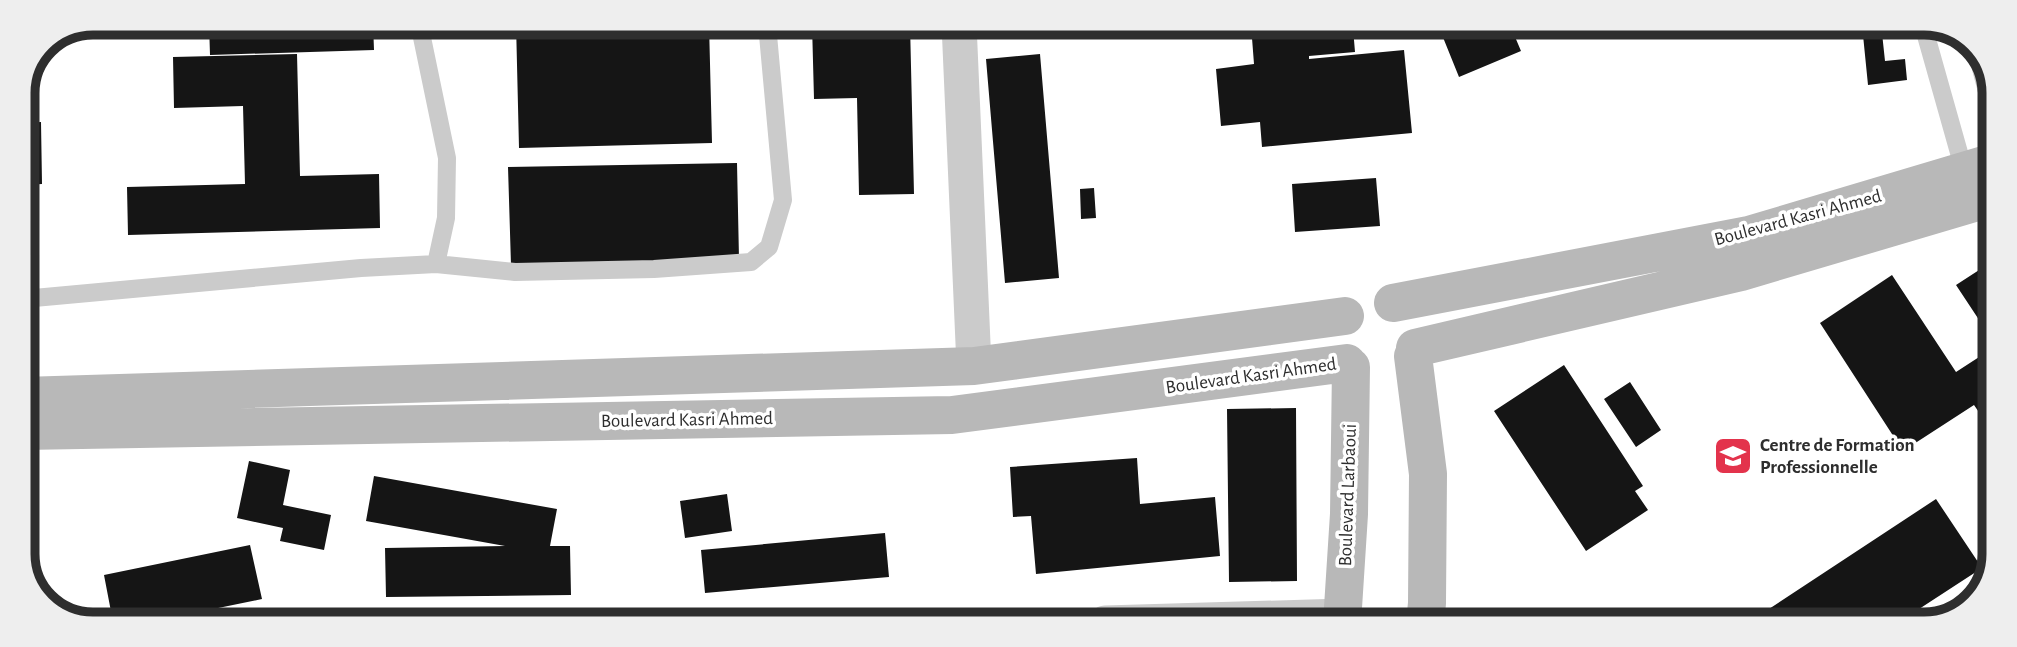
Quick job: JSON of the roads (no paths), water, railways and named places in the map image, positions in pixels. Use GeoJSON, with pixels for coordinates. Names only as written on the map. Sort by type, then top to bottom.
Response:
{"type":"FeatureCollection","features":[{"type":"Feature","properties":{"kind":"main road","name":"Boulevard Kasri Ahmed"},"geometry":{"type":"LineString","coordinates":[[1393,303],[1749,235],[1981,183]]}},
{"type":"Feature","properties":{"kind":"main road","name":"Boulevard Kasri Ahmed"},"geometry":{"type":"LineString","coordinates":[[1414,352],[1741,272],[1981,183]]}},
{"type":"Feature","properties":{"kind":"main road"},"geometry":{"type":"LineString","coordinates":[[1414,352],[1400,370],[1387,376],[1361,374],[1349,365],[1338,342],[1345,316],[1354,306],[1380,299],[1404,310],[1412,321],[1416,334],[1414,352],[1428,474],[1426,612]]}},
{"type":"Feature","properties":{"kind":"main road"},"geometry":{"type":"LineString","coordinates":[[35,396],[974,366],[1345,316]]}},
{"type":"Feature","properties":{"kind":"main road","name":"Boulevard Kasri Ahmed"},"geometry":{"type":"LineString","coordinates":[[35,431],[952,415],[1349,365]]}},
{"type":"Feature","properties":{"kind":"main road","name":"Boulevard Larbaoui"},"geometry":{"type":"LineString","coordinates":[[1343,612],[1349,514],[1349,365]]}},
{"type":"Feature","properties":{"kind":"street"},"geometry":{"type":"LineString","coordinates":[[959,35],[974,366]]}},
{"type":"Feature","properties":{"kind":"lane"},"geometry":{"type":"LineString","coordinates":[[421,35],[447,158],[446,218],[436,264]]}},
{"type":"Feature","properties":{"kind":"lane"},"geometry":{"type":"LineString","coordinates":[[35,298],[333,270],[436,264],[515,272],[653,269],[751,262],[768,247],[783,200],[768,35]]}},
{"type":"Feature","properties":{"kind":"lane"},"geometry":{"type":"LineString","coordinates":[[1927,35],[1981,183]]}},
{"type":"Feature","properties":{"kind":"place","name":"Centre de Formation Professionnelle"},"geometry":{"type":"Point","coordinates":[1733,456]}}]}
